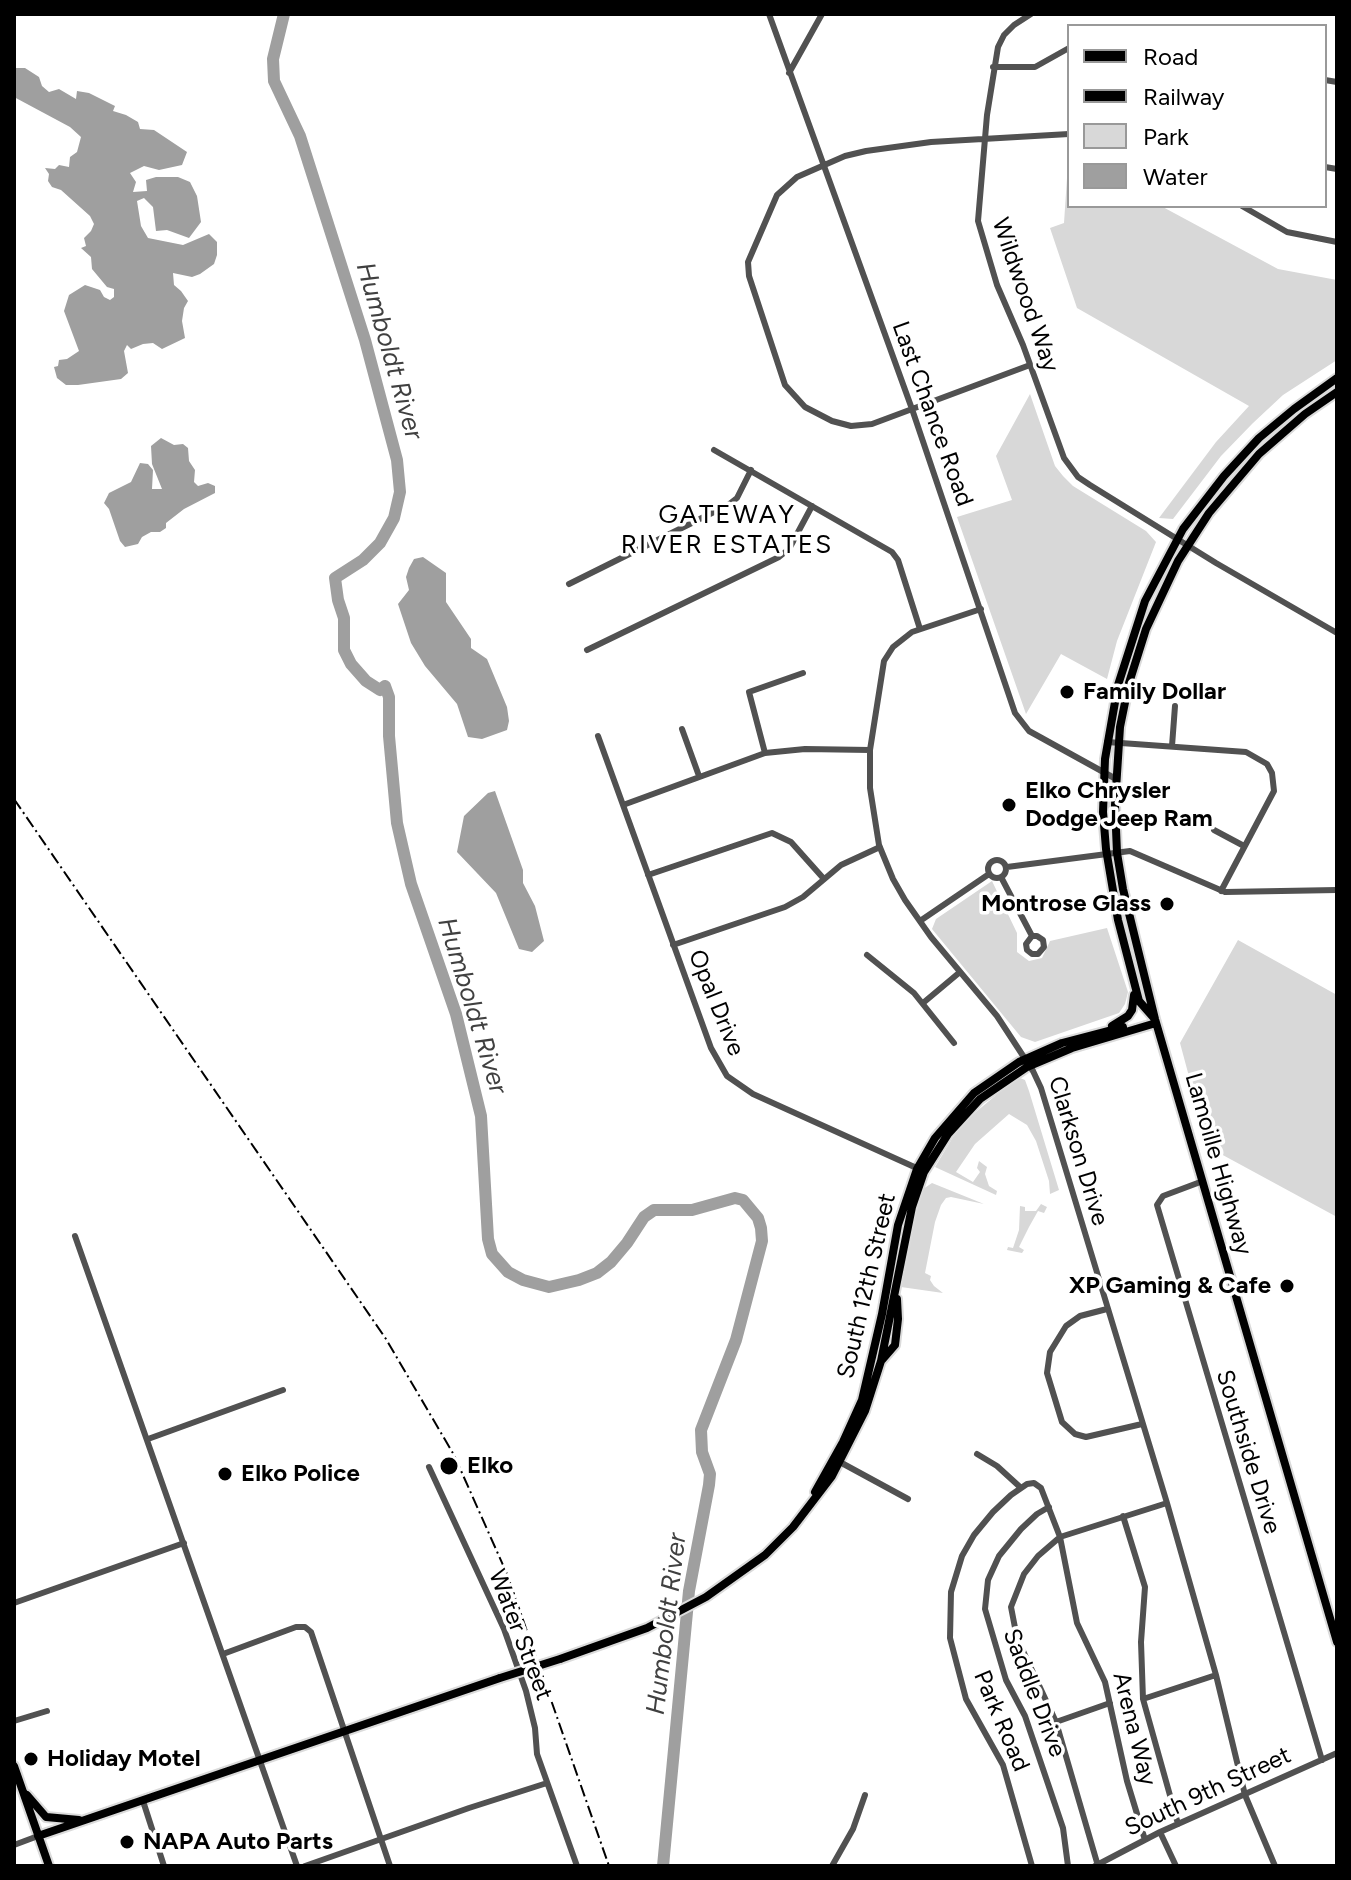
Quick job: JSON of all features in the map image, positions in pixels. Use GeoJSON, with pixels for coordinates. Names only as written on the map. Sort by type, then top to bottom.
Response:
{"type":"FeatureCollection","features":[{"type":"Feature","properties":{"kind":"main road","name":"Lamoille Highway"},"geometry":{"type":"LineString","coordinates":[[1156,1021],[1139,1001],[1118,920],[1107,854],[1103,812],[1104,772],[1118,685],[1136,624],[1153,583],[1177,539],[1214,488],[1259,438],[1337,378]]}},
{"type":"Feature","properties":{"kind":"main road","name":"Lamoille Highway"},"geometry":{"type":"LineString","coordinates":[[1337,392],[1305,414],[1259,454],[1230,485],[1187,545],[1160,595],[1129,683],[1116,779],[1117,853],[1130,922],[1337,1642]]}},
{"type":"Feature","properties":{"kind":"main road"},"geometry":{"type":"LineString","coordinates":[[1083,1038],[1122,1022],[1132,1011],[1134,990],[1128,955]]}},
{"type":"Feature","properties":{"kind":"main road","name":"South 12th Street"},"geometry":{"type":"LineString","coordinates":[[838,1461],[865,1387],[880,1326],[896,1233],[921,1170],[971,1107],[1027,1062],[1062,1043],[1156,1021]]}},
{"type":"Feature","properties":{"kind":"main road","name":"South 12th Street"},"geometry":{"type":"LineString","coordinates":[[1027,1062],[1156,1021]]}},
{"type":"Feature","properties":{"kind":"main road","name":"South 12th Street"},"geometry":{"type":"LineString","coordinates":[[38,1836],[647,1628],[706,1597],[744,1571],[804,1515],[865,1411],[881,1361],[921,1170]]}},
{"type":"Feature","properties":{"kind":"main road"},"geometry":{"type":"LineString","coordinates":[[14,1766],[49,1866]]}},
{"type":"Feature","properties":{"kind":"main road"},"geometry":{"type":"LineString","coordinates":[[22,1789],[46,1817],[88,1820]]}},
{"type":"Feature","properties":{"kind":"street","name":"Last Chance Road"},"geometry":{"type":"LineString","coordinates":[[769,14],[912,409],[1015,713],[1021,724],[1116,779]]}},
{"type":"Feature","properties":{"kind":"street"},"geometry":{"type":"LineString","coordinates":[[789,73],[822,14]]}},
{"type":"Feature","properties":{"kind":"street","name":"Wildwood Way"},"geometry":{"type":"LineString","coordinates":[[1031,14],[1004,35],[993,67],[978,210],[980,230],[997,285],[1030,365],[1058,446],[1078,477],[1337,633]]}},
{"type":"Feature","properties":{"kind":"street"},"geometry":{"type":"LineString","coordinates":[[993,67],[1035,67],[1067,49]]}},
{"type":"Feature","properties":{"kind":"street"},"geometry":{"type":"LineString","coordinates":[[1030,365],[872,424],[851,426],[841,423],[805,407],[794,397],[781,375],[749,276],[748,262],[777,195],[797,177],[822,166],[866,151],[931,142],[1067,134]]}},
{"type":"Feature","properties":{"kind":"street"},"geometry":{"type":"LineString","coordinates":[[1245,208],[1287,232],[1337,242]]}},
{"type":"Feature","properties":{"kind":"street"},"geometry":{"type":"LineString","coordinates":[[714,450],[892,552],[898,560],[920,629]]}},
{"type":"Feature","properties":{"kind":"street"},"geometry":{"type":"LineString","coordinates":[[569,584],[728,505],[737,498],[751,470]]}},
{"type":"Feature","properties":{"kind":"street"},"geometry":{"type":"LineString","coordinates":[[587,650],[779,557],[789,549],[812,506]]}},
{"type":"Feature","properties":{"kind":"street","name":"Clarkson Drive"},"geometry":{"type":"LineString","coordinates":[[981,609],[902,638],[884,661],[870,750],[870,788],[880,847],[893,879],[920,921],[997,1016],[1041,1088],[1167,1503],[1216,1675],[1245,1795],[1275,1866]]}},
{"type":"Feature","properties":{"kind":"street"},"geometry":{"type":"LineString","coordinates":[[765,753],[749,692],[803,673]]}},
{"type":"Feature","properties":{"kind":"street"},"geometry":{"type":"LineString","coordinates":[[1172,746],[1175,706]]}},
{"type":"Feature","properties":{"kind":"street"},"geometry":{"type":"LineString","coordinates":[[682,729],[699,776]]}},
{"type":"Feature","properties":{"kind":"street","name":"Opal Drive"},"geometry":{"type":"LineString","coordinates":[[598,736],[711,1048],[727,1076],[771,1102],[921,1170]]}},
{"type":"Feature","properties":{"kind":"street"},"geometry":{"type":"LineString","coordinates":[[1107,742],[1246,752],[1267,764],[1272,773],[1274,791],[1221,891]]}},
{"type":"Feature","properties":{"kind":"street"},"geometry":{"type":"LineString","coordinates":[[623,805],[765,753],[805,749],[870,750]]}},
{"type":"Feature","properties":{"kind":"street"},"geometry":{"type":"LineString","coordinates":[[1214,830],[1244,846]]}},
{"type":"Feature","properties":{"kind":"street"},"geometry":{"type":"LineString","coordinates":[[648,875],[772,833],[791,842],[824,879]]}},
{"type":"Feature","properties":{"kind":"street"},"geometry":{"type":"LineString","coordinates":[[673,945],[785,907],[852,859],[880,847]]}},
{"type":"Feature","properties":{"kind":"street"},"geometry":{"type":"LineString","coordinates":[[1007,867],[1135,852],[1221,891],[1337,890]]}},
{"type":"Feature","properties":{"kind":"street"},"geometry":{"type":"LineString","coordinates":[[989,874],[989,865],[993,860],[1001,860],[1007,867]]}},
{"type":"Feature","properties":{"kind":"street"},"geometry":{"type":"LineString","coordinates":[[1001,877],[1007,867]]}},
{"type":"Feature","properties":{"kind":"street"},"geometry":{"type":"LineString","coordinates":[[920,921],[989,874]]}},
{"type":"Feature","properties":{"kind":"street"},"geometry":{"type":"LineString","coordinates":[[989,874],[1001,877]]}},
{"type":"Feature","properties":{"kind":"street"},"geometry":{"type":"LineString","coordinates":[[1001,877],[1032,936]]}},
{"type":"Feature","properties":{"kind":"street"},"geometry":{"type":"LineString","coordinates":[[867,955],[923,1003],[954,1043]]}},
{"type":"Feature","properties":{"kind":"street"},"geometry":{"type":"LineString","coordinates":[[923,1003],[960,972]]}},
{"type":"Feature","properties":{"kind":"street","name":"Southside Drive"},"geometry":{"type":"LineString","coordinates":[[1203,1181],[1163,1196],[1157,1205],[1322,1760]]}},
{"type":"Feature","properties":{"kind":"street"},"geometry":{"type":"LineString","coordinates":[[75,1236],[297,1866]]}},
{"type":"Feature","properties":{"kind":"street"},"geometry":{"type":"LineString","coordinates":[[1107,1309],[1080,1316],[1066,1326],[1050,1352],[1047,1373],[1062,1422],[1075,1434],[1086,1437],[1142,1424]]}},
{"type":"Feature","properties":{"kind":"street"},"geometry":{"type":"LineString","coordinates":[[148,1439],[283,1390]]}},
{"type":"Feature","properties":{"kind":"street"},"geometry":{"type":"LineString","coordinates":[[977,1454],[997,1466],[1020,1487],[1034,1483],[1038,1485],[1044,1492],[1060,1537]]}},
{"type":"Feature","properties":{"kind":"street"},"geometry":{"type":"LineString","coordinates":[[838,1461],[908,1499]]}},
{"type":"Feature","properties":{"kind":"street","name":"Water Street"},"geometry":{"type":"LineString","coordinates":[[429,1467],[504,1629],[526,1691],[535,1728],[537,1754],[577,1866]]}},
{"type":"Feature","properties":{"kind":"street","name":"Park Road"},"geometry":{"type":"LineString","coordinates":[[1020,1487],[984,1524],[962,1556],[951,1592],[950,1638],[966,1699],[1003,1765],[1032,1866]]}},
{"type":"Feature","properties":{"kind":"street"},"geometry":{"type":"LineString","coordinates":[[1097,1866],[1056,1722],[1017,1638],[1011,1607],[1024,1574],[1038,1556],[1060,1537],[1167,1503]]}},
{"type":"Feature","properties":{"kind":"street","name":"Saddle Drive"},"geometry":{"type":"LineString","coordinates":[[1049,1507],[1021,1529],[999,1556],[988,1580],[985,1609],[1006,1680],[1025,1716],[1063,1828],[1068,1866]]}},
{"type":"Feature","properties":{"kind":"street"},"geometry":{"type":"LineString","coordinates":[[1123,1516],[1145,1587],[1141,1642],[1143,1699],[1178,1824]]}},
{"type":"Feature","properties":{"kind":"street","name":"Arena Way"},"geometry":{"type":"LineString","coordinates":[[1060,1537],[1077,1623],[1101,1671],[1127,1781],[1145,1840]]}},
{"type":"Feature","properties":{"kind":"street"},"geometry":{"type":"LineString","coordinates":[[14,1603],[184,1543]]}},
{"type":"Feature","properties":{"kind":"street"},"geometry":{"type":"LineString","coordinates":[[223,1654],[296,1627],[305,1627],[311,1632],[390,1866]]}},
{"type":"Feature","properties":{"kind":"street"},"geometry":{"type":"LineString","coordinates":[[1143,1699],[1216,1675]]}},
{"type":"Feature","properties":{"kind":"street"},"geometry":{"type":"LineString","coordinates":[[1056,1722],[1110,1703]]}},
{"type":"Feature","properties":{"kind":"street"},"geometry":{"type":"LineString","coordinates":[[14,1721],[47,1711]]}},
{"type":"Feature","properties":{"kind":"street","name":"South 9th Street"},"geometry":{"type":"LineString","coordinates":[[1097,1866],[1160,1832],[1337,1753]]}},
{"type":"Feature","properties":{"kind":"street"},"geometry":{"type":"LineString","coordinates":[[305,1866],[547,1783]]}},
{"type":"Feature","properties":{"kind":"street"},"geometry":{"type":"LineString","coordinates":[[832,1866],[853,1829],[865,1795]]}},
{"type":"Feature","properties":{"kind":"street"},"geometry":{"type":"LineString","coordinates":[[143,1801],[164,1866]]}},
{"type":"Feature","properties":{"kind":"street"},"geometry":{"type":"LineString","coordinates":[[1160,1832],[1176,1866]]}},
{"type":"Feature","properties":{"kind":"street"},"geometry":{"type":"LineString","coordinates":[[14,1845],[38,1836]]}},
{"type":"Feature","properties":{"kind":"green space"},"geometry":{"type":"Polygon","coordinates":[[[1067,178],[1067,208],[1165,208],[1278,269],[1337,280],[1337,360],[1283,395],[1253,423],[1221,456],[1173,519],[1159,518],[1216,442],[1249,406],[1077,308],[1050,228],[1064,223],[1067,178]]]}},
{"type":"Feature","properties":{"kind":"green space"},"geometry":{"type":"Polygon","coordinates":[[[1030,394],[1055,466],[1063,476],[1073,486],[1146,531],[1156,542],[1117,641],[1107,679],[1061,654],[1026,714],[957,517],[1012,500],[996,456],[1030,394]]]}},
{"type":"Feature","properties":{"kind":"green space"},"geometry":{"type":"Polygon","coordinates":[[[992,881],[1017,933],[1017,952],[1029,961],[1042,958],[1050,941],[1107,928],[1128,992],[1119,1013],[1035,1042],[1021,1037],[932,929],[936,919],[992,881]]]}},
{"type":"Feature","properties":{"kind":"green space"},"geometry":{"type":"Polygon","coordinates":[[[1238,940],[1337,995],[1337,1217],[1208,1147],[1180,1043],[1238,940]]]}},
{"type":"Feature","properties":{"kind":"green space"},"geometry":{"type":"Polygon","coordinates":[[[1020,1078],[1025,1080],[1029,1091],[1059,1190],[1050,1194],[1036,1141],[1027,1125],[1009,1114],[975,1144],[956,1172],[973,1182],[980,1172],[977,1168],[979,1161],[987,1167],[985,1174],[989,1186],[997,1191],[996,1195],[935,1167],[953,1137],[970,1117],[1020,1078]]]}},
{"type":"Feature","properties":{"kind":"green space"},"geometry":{"type":"Polygon","coordinates":[[[932,1183],[984,1204],[951,1197],[941,1205],[925,1273],[931,1276],[934,1286],[943,1293],[901,1287],[914,1217],[923,1189],[932,1183]]]}},
{"type":"Feature","properties":{"kind":"green space"},"geometry":{"type":"Polygon","coordinates":[[[1041,1204],[1047,1207],[1044,1213],[1038,1211],[1029,1227],[1019,1247],[1024,1250],[1022,1253],[1007,1250],[1008,1247],[1013,1248],[1019,1230],[1020,1206],[1025,1207],[1025,1211],[1036,1211],[1041,1204]]]}},
{"type":"Feature","properties":{"kind":"water"},"geometry":{"type":"Polygon","coordinates":[[[14,68],[25,68],[39,77],[42,86],[49,92],[59,89],[76,99],[77,91],[89,93],[115,106],[113,111],[138,122],[140,129],[154,130],[187,152],[182,165],[159,170],[144,166],[130,173],[136,182],[133,192],[147,191],[146,180],[156,177],[178,177],[190,182],[197,196],[201,222],[189,238],[167,230],[156,231],[153,207],[144,198],[137,201],[141,226],[148,238],[183,245],[209,234],[217,242],[217,255],[214,264],[200,274],[192,277],[173,273],[174,285],[188,301],[182,321],[185,338],[162,349],[153,343],[131,349],[127,345],[124,351],[128,373],[121,379],[66,385],[57,378],[54,367],[58,366],[59,360],[79,351],[64,311],[69,295],[85,285],[100,290],[110,300],[114,297],[114,289],[107,287],[92,269],[91,257],[81,248],[86,246],[84,238],[94,224],[90,216],[61,190],[52,187],[45,168],[55,169],[59,165],[69,167],[70,157],[77,152],[81,137],[70,127],[14,97],[14,68]]]}},
{"type":"Feature","properties":{"kind":"water"},"geometry":{"type":"Polygon","coordinates":[[[161,438],[188,448],[189,461],[195,470],[194,482],[198,486],[208,483],[215,486],[215,493],[184,509],[160,532],[151,532],[142,537],[138,544],[125,547],[104,503],[109,493],[131,482],[140,463],[148,464],[153,470],[152,489],[162,489],[152,464],[151,446],[161,438]]]}},
{"type":"Feature","properties":{"kind":"water"},"geometry":{"type":"Polygon","coordinates":[[[423,557],[446,573],[446,602],[471,639],[471,648],[487,659],[507,707],[507,730],[482,739],[468,737],[457,704],[425,666],[411,643],[398,604],[409,590],[406,577],[409,568],[414,559],[423,557]]]}},
{"type":"Feature","properties":{"kind":"water"},"geometry":{"type":"Polygon","coordinates":[[[495,791],[544,941],[532,952],[519,949],[496,893],[457,852],[464,816],[488,793],[495,791]]]}},
{"type":"Feature","properties":{"kind":"waterway","name":"Humboldt River"},"geometry":{"type":"LineString","coordinates":[[284,14],[273,59],[274,81],[300,136],[365,340],[397,460],[400,492],[394,518],[380,543],[363,560],[335,578],[344,618],[344,650],[366,681],[380,690],[385,686],[389,697],[389,736],[397,823],[411,884],[456,1014],[481,1116],[488,1239],[492,1254],[508,1272],[549,1287],[597,1273],[611,1262],[644,1217],[654,1210],[692,1210],[735,1198],[743,1200],[758,1218],[761,1228],[762,1241],[736,1340],[701,1430],[702,1452],[710,1474],[689,1591],[663,1866]]}},
{"type":"Feature","properties":{"kind":"railway"},"geometry":{"type":"LineString","coordinates":[[14,799],[386,1339],[454,1455],[507,1574],[609,1866]]}},
{"type":"Feature","properties":{"kind":"place","name":"Family Dollar"},"geometry":{"type":"Point","coordinates":[1067,692]}},
{"type":"Feature","properties":{"kind":"place","name":"Elko Chrysler Dodge Jeep Ram"},"geometry":{"type":"Point","coordinates":[1009,805]}},
{"type":"Feature","properties":{"kind":"place","name":"Montrose Glass"},"geometry":{"type":"Point","coordinates":[1167,904]}},
{"type":"Feature","properties":{"kind":"place","name":"XP Gaming & Cafe"},"geometry":{"type":"Point","coordinates":[1287,1286]}},
{"type":"Feature","properties":{"kind":"place","name":"Elko"},"geometry":{"type":"Point","coordinates":[449,1466]}},
{"type":"Feature","properties":{"kind":"place","name":"Elko Police"},"geometry":{"type":"Point","coordinates":[225,1474]}},
{"type":"Feature","properties":{"kind":"place","name":"Holiday Motel"},"geometry":{"type":"Point","coordinates":[31,1759]}},
{"type":"Feature","properties":{"kind":"place","name":"NAPA Auto Parts"},"geometry":{"type":"Point","coordinates":[127,1842]}},
{"type":"Feature","properties":{"kind":"district","name":"GATEWAY RIVER ESTATES"},"geometry":{"type":"Point","coordinates":[727,530]}}]}
